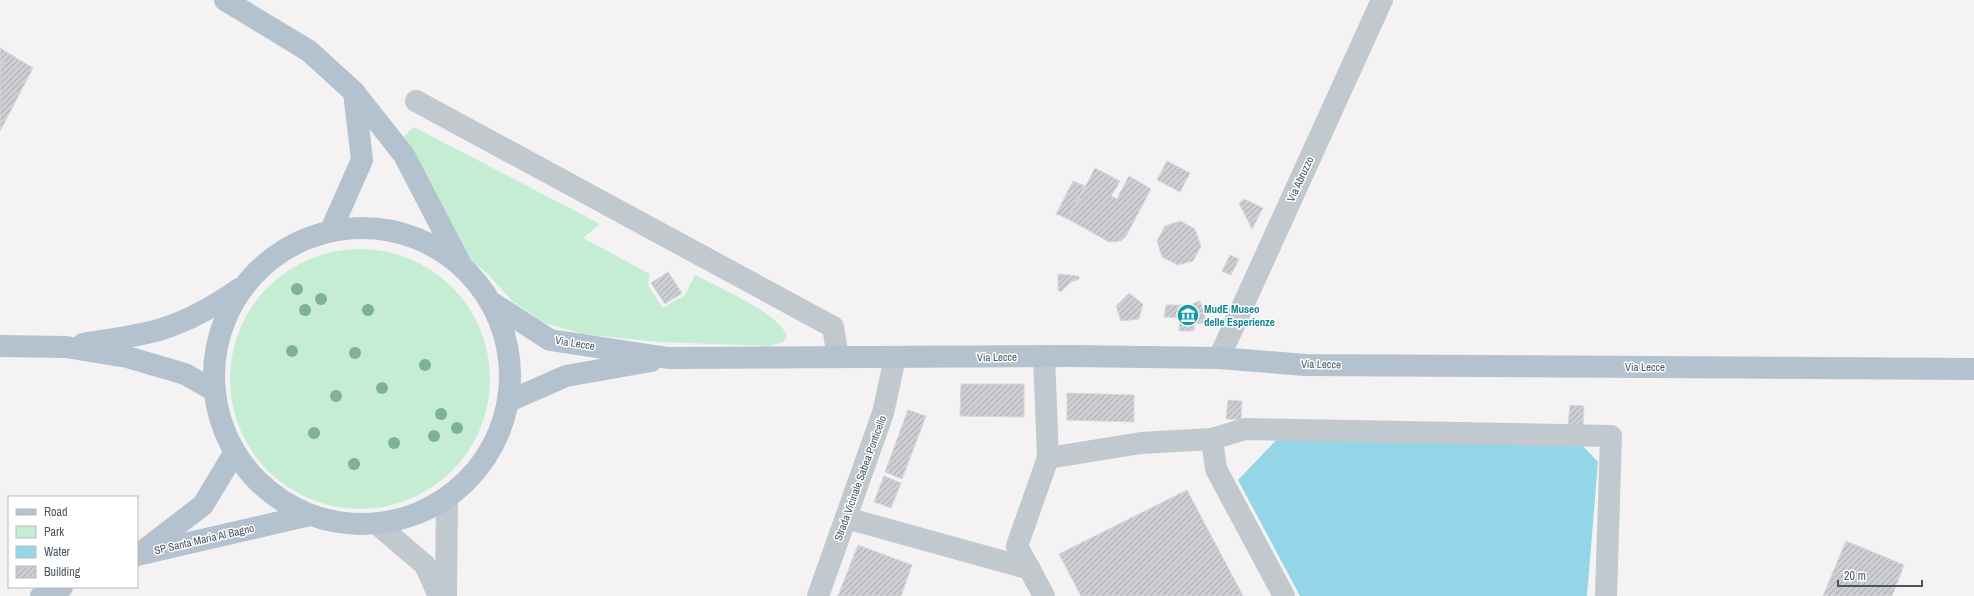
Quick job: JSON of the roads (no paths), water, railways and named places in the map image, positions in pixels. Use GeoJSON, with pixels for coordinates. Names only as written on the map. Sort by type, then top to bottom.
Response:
{"type":"FeatureCollection","features":[{"type":"Feature","properties":{"kind":"main road"},"geometry":{"type":"LineString","coordinates":[[225,0],[309,51],[354,92],[404,155],[461,265],[491,302],[509,350],[509,401],[497,439],[476,472],[446,499],[414,516],[378,524],[343,523],[310,515],[280,500],[255,478],[235,452],[222,423],[215,391],[215,354],[221,332],[225,318],[244,286],[268,260],[298,242],[331,230],[377,228],[422,240],[461,265]]}},
{"type":"Feature","properties":{"kind":"main road"},"geometry":{"type":"LineString","coordinates":[[331,230],[362,160],[354,92]]}},
{"type":"Feature","properties":{"kind":"main road"},"geometry":{"type":"LineString","coordinates":[[66,347],[162,329],[212,308],[244,286]]}},
{"type":"Feature","properties":{"kind":"main road","name":"Via Lecce"},"geometry":{"type":"LineString","coordinates":[[491,302],[550,340],[668,358],[756,359],[838,356],[896,358],[1044,356],[1219,358],[1306,365],[1974,368]]}},
{"type":"Feature","properties":{"kind":"main road"},"geometry":{"type":"LineString","coordinates":[[0,346],[66,347],[127,357],[185,374],[215,391]]}},
{"type":"Feature","properties":{"kind":"main road","name":"Via Lecce"},"geometry":{"type":"LineString","coordinates":[[509,401],[566,376],[668,358]]}},
{"type":"Feature","properties":{"kind":"main road","name":"SP Santa Maria Al Bagno"},"geometry":{"type":"LineString","coordinates":[[139,554],[203,505],[235,452]]}},
{"type":"Feature","properties":{"kind":"main road","name":"SP Santa Maria Al Bagno"},"geometry":{"type":"LineString","coordinates":[[139,554],[310,515]]}},
{"type":"Feature","properties":{"kind":"main road"},"geometry":{"type":"LineString","coordinates":[[41,596],[60,588]]}},
{"type":"Feature","properties":{"kind":"street","name":"Via Abruzzo"},"geometry":{"type":"LineString","coordinates":[[1219,358],[1382,0]]}},
{"type":"Feature","properties":{"kind":"street"},"geometry":{"type":"LineString","coordinates":[[416,101],[833,327],[838,356]]}},
{"type":"Feature","properties":{"kind":"street"},"geometry":{"type":"LineString","coordinates":[[1044,356],[1048,458],[1017,546],[1044,596]]}},
{"type":"Feature","properties":{"kind":"street","name":"Strada Vicinale Sabea Ponticello"},"geometry":{"type":"LineString","coordinates":[[818,596],[884,413],[896,358]]}},
{"type":"Feature","properties":{"kind":"street"},"geometry":{"type":"LineString","coordinates":[[1048,458],[1141,443],[1212,439],[1245,428],[1611,436],[1606,596]]}},
{"type":"Feature","properties":{"kind":"street"},"geometry":{"type":"LineString","coordinates":[[1212,439],[1216,469],[1284,596]]}},
{"type":"Feature","properties":{"kind":"street"},"geometry":{"type":"LineString","coordinates":[[446,499],[446,596]]}},
{"type":"Feature","properties":{"kind":"street"},"geometry":{"type":"LineString","coordinates":[[846,518],[1030,569]]}},
{"type":"Feature","properties":{"kind":"street"},"geometry":{"type":"LineString","coordinates":[[378,524],[425,565],[439,596]]}},
{"type":"Feature","properties":{"kind":"water"},"geometry":{"type":"Polygon","coordinates":[[[1280,436],[1579,442],[1598,462],[1587,596],[1300,596],[1238,480],[1280,436]]]}},
{"type":"Feature","properties":{"kind":"place","name":"MudE Museo delle Esperienze"},"geometry":{"type":"Point","coordinates":[1188,315]}}]}
